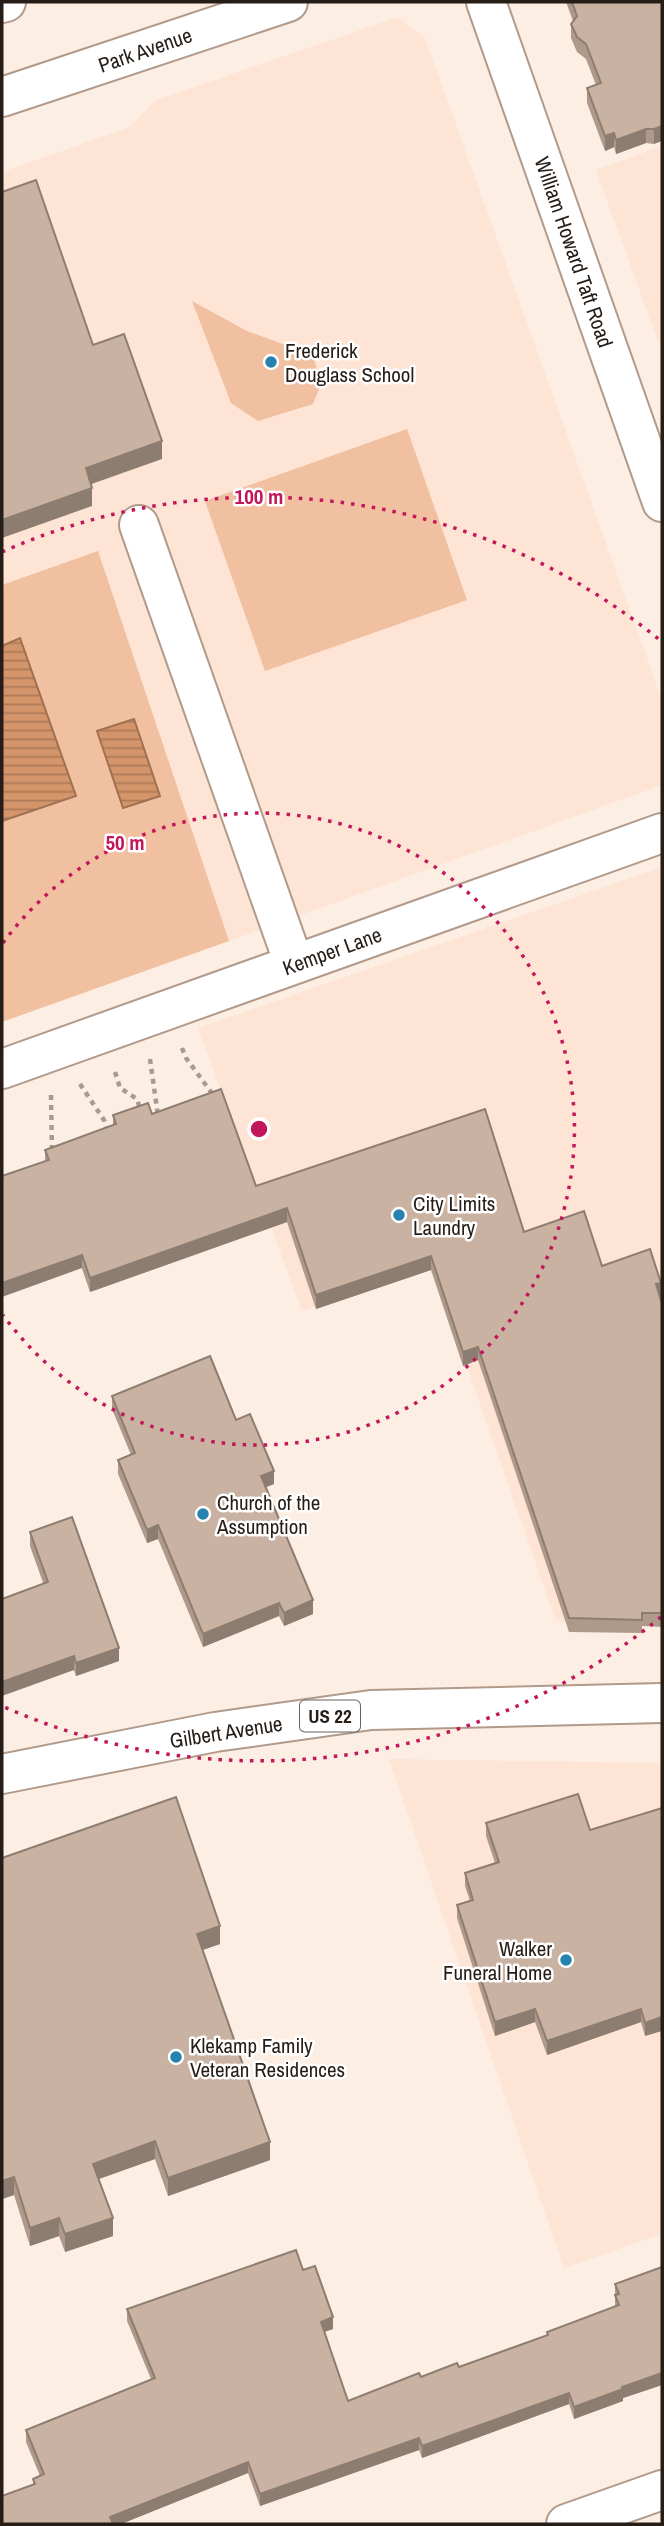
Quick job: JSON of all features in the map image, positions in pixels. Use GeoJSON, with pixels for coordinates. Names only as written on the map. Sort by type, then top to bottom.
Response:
{"type":"FeatureCollection","features":[{"type":"Feature","properties":{"kind":"street","name":"William Howard Taft Road"},"geometry":{"type":"LineString","coordinates":[[486,2],[662,502]]}},
{"type":"Feature","properties":{"kind":"street","name":"Park Avenue"},"geometry":{"type":"LineString","coordinates":[[2,97],[279,3]]}},
{"type":"Feature","properties":{"kind":"street"},"geometry":{"type":"LineString","coordinates":[[139,525],[294,964]]}},
{"type":"Feature","properties":{"kind":"street","name":"Kemper Lane"},"geometry":{"type":"LineString","coordinates":[[2,1069],[662,833]]}},
{"type":"Feature","properties":{"kind":"street","name":"Gilbert Avenue"},"geometry":{"type":"LineString","coordinates":[[2,1774],[215,1732],[371,1710],[662,1703]]}},
{"type":"Feature","properties":{"kind":"street"},"geometry":{"type":"LineString","coordinates":[[566,2524],[662,2490]]}},
{"type":"Feature","properties":{"kind":"path"},"geometry":{"type":"LineString","coordinates":[[182,1047],[186,1058],[213,1091],[216,1104]]}},
{"type":"Feature","properties":{"kind":"path"},"geometry":{"type":"LineString","coordinates":[[149,1059],[155,1109],[160,1123]]}},
{"type":"Feature","properties":{"kind":"path"},"geometry":{"type":"LineString","coordinates":[[114,1071],[120,1088],[137,1099],[143,1118]]}},
{"type":"Feature","properties":{"kind":"path"},"geometry":{"type":"LineString","coordinates":[[80,1084],[104,1120],[110,1140]]}},
{"type":"Feature","properties":{"kind":"path"},"geometry":{"type":"LineString","coordinates":[[51,1094],[51,1150],[55,1159]]}},
{"type":"Feature","properties":{"kind":"shaded area","name":"Frederick Douglass School"},"geometry":{"type":"Polygon","coordinates":[[[398,17],[425,38],[662,700],[662,785],[229,941],[98,552],[2,585],[2,172],[130,127],[156,100],[398,17]]]}},
{"type":"Feature","properties":{"kind":"shaded area"},"geometry":{"type":"Polygon","coordinates":[[[662,146],[662,352],[596,170],[662,146]]]}},
{"type":"Feature","properties":{"kind":"shaded area"},"geometry":{"type":"Polygon","coordinates":[[[192,301],[247,331],[313,355],[321,384],[313,404],[258,421],[231,403],[192,301]]]}},
{"type":"Feature","properties":{"kind":"shaded area"},"geometry":{"type":"Polygon","coordinates":[[[407,429],[467,600],[265,671],[205,501],[407,429]]]}},
{"type":"Feature","properties":{"kind":"shaded area"},"geometry":{"type":"Polygon","coordinates":[[[98,551],[229,941],[2,1022],[2,585],[98,551]]]}},
{"type":"Feature","properties":{"kind":"shaded area"},"geometry":{"type":"Polygon","coordinates":[[[20,638],[76,796],[2,821],[2,646],[20,638]]]}},
{"type":"Feature","properties":{"kind":"shaded area"},"geometry":{"type":"Polygon","coordinates":[[[134,719],[160,796],[123,808],[97,731],[134,719]]]}},
{"type":"Feature","properties":{"kind":"shaded area"},"geometry":{"type":"Polygon","coordinates":[[[662,867],[662,1626],[556,1621],[432,1267],[302,1311],[198,1028],[662,867]]]}},
{"type":"Feature","properties":{"kind":"shaded area"},"geometry":{"type":"Polygon","coordinates":[[[389,1759],[662,1763],[662,2234],[564,2268],[389,1759]]]}},
{"type":"Feature","properties":{"kind":"building"},"geometry":{"type":"Polygon","coordinates":[[[572,2],[662,2],[662,126],[616,140],[614,133],[605,136],[587,88],[601,83],[586,44],[577,37],[571,24],[577,16],[572,2]]]}},
{"type":"Feature","properties":{"kind":"building"},"geometry":{"type":"Polygon","coordinates":[[[36,180],[93,345],[124,334],[162,441],[86,468],[92,488],[2,520],[2,192],[36,180]]]}},
{"type":"Feature","properties":{"kind":"building"},"geometry":{"type":"Polygon","coordinates":[[[221,1089],[256,1186],[485,1109],[524,1232],[584,1211],[602,1266],[650,1249],[661,1283],[656,1284],[662,1304],[662,1613],[642,1613],[642,1620],[569,1618],[478,1347],[463,1352],[431,1256],[316,1295],[287,1208],[90,1278],[82,1255],[2,1283],[2,1176],[49,1160],[45,1150],[116,1124],[113,1115],[148,1103],[152,1114],[221,1089]]]}},
{"type":"Feature","properties":{"kind":"building","name":"Church of the Assumption"},"geometry":{"type":"Polygon","coordinates":[[[210,1356],[236,1420],[250,1414],[274,1471],[261,1476],[313,1600],[284,1613],[279,1603],[203,1634],[158,1525],[147,1530],[118,1460],[135,1453],[112,1396],[210,1356]]]}},
{"type":"Feature","properties":{"kind":"building"},"geometry":{"type":"Polygon","coordinates":[[[72,1517],[119,1648],[76,1663],[74,1656],[2,1682],[2,1599],[48,1582],[30,1532],[72,1517]]]}},
{"type":"Feature","properties":{"kind":"building","name":"Walker Funeral Home"},"geometry":{"type":"Polygon","coordinates":[[[578,1794],[590,1830],[662,1808],[662,2017],[645,2023],[641,2009],[547,2041],[535,2009],[495,2022],[457,1905],[473,1900],[465,1873],[499,1862],[486,1823],[578,1794]]]}},
{"type":"Feature","properties":{"kind":"building"},"geometry":{"type":"Polygon","coordinates":[[[176,1797],[220,1926],[197,1934],[270,2142],[168,2178],[155,2141],[93,2164],[113,2218],[65,2234],[59,2218],[30,2228],[14,2177],[2,2181],[2,1858],[176,1797]]]}},
{"type":"Feature","properties":{"kind":"building"},"geometry":{"type":"Polygon","coordinates":[[[296,2250],[303,2270],[315,2266],[333,2317],[321,2322],[348,2401],[419,2373],[421,2377],[457,2363],[459,2367],[548,2335],[547,2332],[619,2305],[615,2284],[662,2267],[662,2373],[574,2407],[569,2393],[422,2446],[419,2438],[260,2494],[248,2462],[110,2517],[113,2524],[2,2524],[2,2496],[35,2484],[33,2479],[44,2474],[26,2430],[155,2378],[127,2309],[296,2250]]]}},
{"type":"Feature","properties":{"kind":"place","name":"Frederick Douglass School"},"geometry":{"type":"Point","coordinates":[271,362]}},
{"type":"Feature","properties":{"kind":"place","name":"City Limits Laundry"},"geometry":{"type":"Point","coordinates":[399,1215]}},
{"type":"Feature","properties":{"kind":"place","name":"Church of the Assumption"},"geometry":{"type":"Point","coordinates":[203,1514]}},
{"type":"Feature","properties":{"kind":"place","name":"Walker Funeral Home"},"geometry":{"type":"Point","coordinates":[566,1960]}},
{"type":"Feature","properties":{"kind":"place","name":"Klekamp Family Veteran Residences"},"geometry":{"type":"Point","coordinates":[176,2057]}}]}
